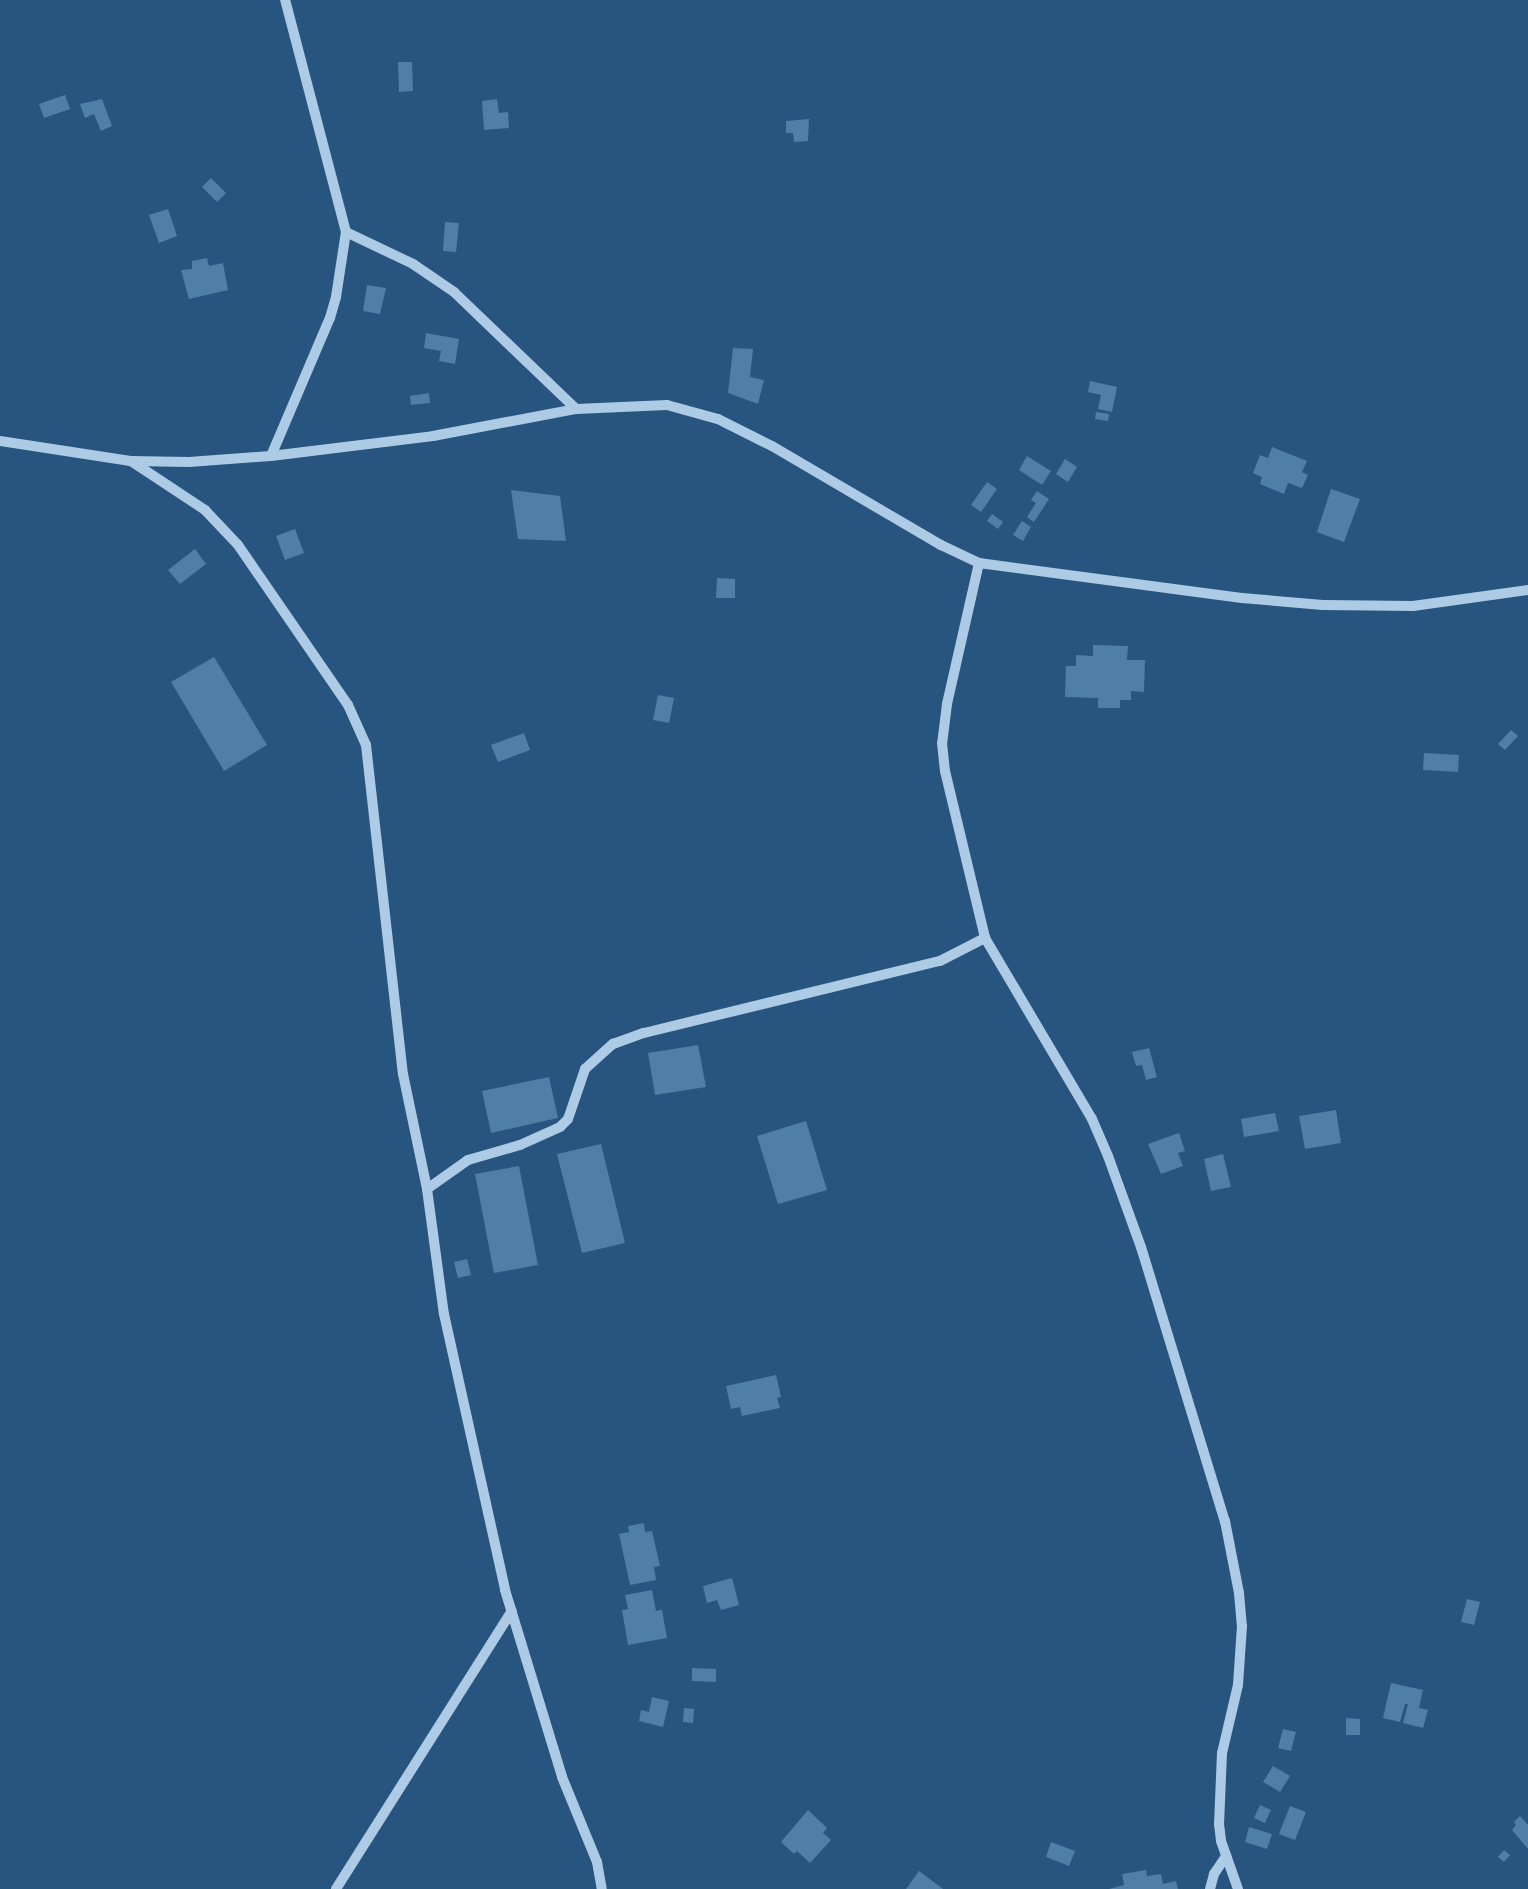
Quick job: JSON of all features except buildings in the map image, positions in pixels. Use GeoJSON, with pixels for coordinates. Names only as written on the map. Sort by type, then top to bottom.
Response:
{"type":"FeatureCollection","features":[{"type":"Feature","properties":{"kind":"street"},"geometry":{"type":"LineString","coordinates":[[271,456],[330,318],[336,297],[346,232],[285,0]]}},
{"type":"Feature","properties":{"kind":"street"},"geometry":{"type":"LineString","coordinates":[[346,232],[413,264],[454,292],[576,409]]}},
{"type":"Feature","properties":{"kind":"street"},"geometry":{"type":"LineString","coordinates":[[0,441],[130,461],[189,462],[271,456],[433,436],[576,409],[667,405],[718,419],[772,446],[941,545],[979,563],[1242,598],[1323,605],[1413,606],[1528,590]]}},
{"type":"Feature","properties":{"kind":"street"},"geometry":{"type":"LineString","coordinates":[[130,461],[205,510],[238,545],[358,723],[366,745],[403,1074],[427,1189],[444,1314],[512,1611],[562,1777],[597,1862],[602,1889]]}},
{"type":"Feature","properties":{"kind":"street"},"geometry":{"type":"LineString","coordinates":[[979,563],[947,704],[942,743],[945,771],[985,938],[1092,1119],[1108,1156],[1141,1247],[1225,1521],[1239,1593],[1242,1626],[1238,1684],[1220,1770],[1219,1824],[1226,1856],[1238,1889]]}},
{"type":"Feature","properties":{"kind":"street"},"geometry":{"type":"LineString","coordinates":[[427,1189],[468,1161],[520,1145],[560,1128],[568,1119],[585,1069],[613,1044],[644,1033],[940,961],[985,938]]}},
{"type":"Feature","properties":{"kind":"street"},"geometry":{"type":"LineString","coordinates":[[336,1889],[512,1611]]}},
{"type":"Feature","properties":{"kind":"street"},"geometry":{"type":"LineString","coordinates":[[1210,1889],[1214,1874],[1226,1856]]}}]}
